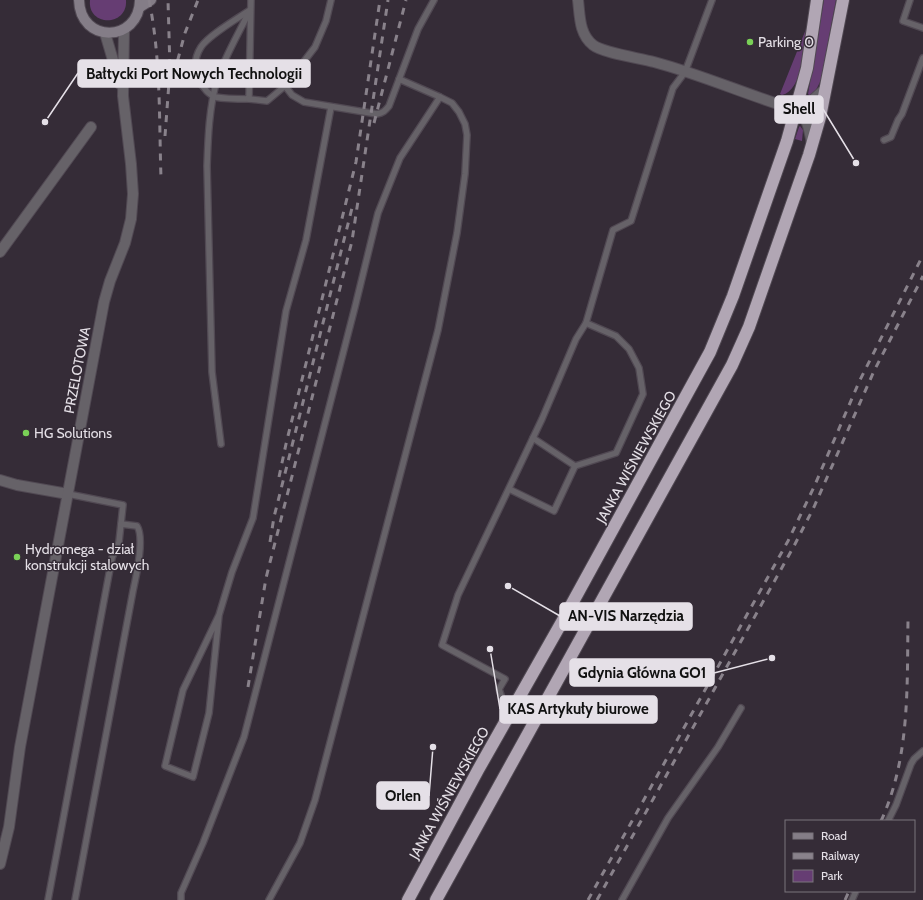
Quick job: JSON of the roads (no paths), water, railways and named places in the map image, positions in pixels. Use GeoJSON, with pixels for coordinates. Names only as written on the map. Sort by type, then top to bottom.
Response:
{"type":"FeatureCollection","features":[{"type":"Feature","properties":{"kind":"highway","name":"JANKA WIŚNIEWSKIEGO"},"geometry":{"type":"LineString","coordinates":[[408,900],[478,770],[555,634],[710,352],[733,296],[779,167],[797,110],[807,68],[817,0]]}},
{"type":"Feature","properties":{"kind":"highway"},"geometry":{"type":"LineString","coordinates":[[436,900],[732,365],[749,327],[795,198],[820,117],[843,0]]}},
{"type":"Feature","properties":{"kind":"street"},"geometry":{"type":"LineString","coordinates":[[78,0],[82,17],[96,30],[105,33],[115,33],[124,30],[132,24],[137,16],[140,3],[151,0]]}},
{"type":"Feature","properties":{"kind":"street"},"geometry":{"type":"LineString","coordinates":[[580,3],[583,32],[586,38],[598,49],[655,62],[797,110],[801,112],[807,123],[812,143]]}},
{"type":"Feature","properties":{"kind":"street","name":"PRZELOTOWA"},"geometry":{"type":"LineString","coordinates":[[0,864],[4,826],[104,302],[110,281],[125,243],[131,219],[133,194],[123,96],[124,30]]}},
{"type":"Feature","properties":{"kind":"street","name":"PRZELOTOWA"},"geometry":{"type":"LineString","coordinates":[[105,33],[123,96]]}},
{"type":"Feature","properties":{"kind":"street"},"geometry":{"type":"LineString","coordinates":[[797,110],[807,105],[825,89]]}},
{"type":"Feature","properties":{"kind":"street"},"geometry":{"type":"LineString","coordinates":[[0,252],[91,127]]}},
{"type":"Feature","properties":{"kind":"street"},"geometry":{"type":"LineString","coordinates":[[0,480],[17,485],[68,494]]}},
{"type":"Feature","properties":{"kind":"lane"},"geometry":{"type":"LineString","coordinates":[[249,99],[251,0]]}},
{"type":"Feature","properties":{"kind":"lane"},"geometry":{"type":"LineString","coordinates":[[250,10],[208,39],[201,47],[195,60],[195,71],[197,78],[205,89],[214,96],[266,101],[285,86],[315,47],[326,21],[331,0]]}},
{"type":"Feature","properties":{"kind":"lane"},"geometry":{"type":"LineString","coordinates":[[285,86],[292,95],[304,102],[371,114],[386,111],[418,29],[434,0]]}},
{"type":"Feature","properties":{"kind":"lane"},"geometry":{"type":"LineString","coordinates":[[501,695],[499,689],[505,679],[442,645],[458,595],[533,438],[576,339],[586,322],[613,230],[631,221],[673,88],[685,72],[712,0]]}},
{"type":"Feature","properties":{"kind":"lane"},"geometry":{"type":"LineString","coordinates":[[910,0],[903,21],[923,28]]}},
{"type":"Feature","properties":{"kind":"lane"},"geometry":{"type":"LineString","coordinates":[[221,444],[212,372],[207,166],[209,132],[214,96],[218,80],[223,66],[250,10]]}},
{"type":"Feature","properties":{"kind":"lane"},"geometry":{"type":"LineString","coordinates":[[884,140],[891,137],[902,114],[923,58]]}},
{"type":"Feature","properties":{"kind":"lane"},"geometry":{"type":"LineString","coordinates":[[269,900],[300,843],[315,800],[440,322],[457,233],[465,174],[467,135],[464,124],[459,112],[452,103],[399,79]]}},
{"type":"Feature","properties":{"kind":"lane"},"geometry":{"type":"LineString","coordinates":[[181,900],[181,893],[203,843],[244,738],[378,213],[400,158],[440,97]]}},
{"type":"Feature","properties":{"kind":"lane"},"geometry":{"type":"LineString","coordinates":[[219,614],[209,713],[193,777],[165,766],[183,690],[219,614],[232,572],[253,518],[286,311],[306,240],[331,107]]}},
{"type":"Feature","properties":{"kind":"lane"},"geometry":{"type":"LineString","coordinates":[[508,489],[554,511],[575,466],[616,454],[643,394],[639,368],[628,349],[616,336],[586,322]]}},
{"type":"Feature","properties":{"kind":"lane"},"geometry":{"type":"LineString","coordinates":[[533,438],[575,466]]}},
{"type":"Feature","properties":{"kind":"lane"},"geometry":{"type":"LineString","coordinates":[[48,900],[112,558],[119,542],[123,505],[68,494]]}},
{"type":"Feature","properties":{"kind":"lane"},"geometry":{"type":"LineString","coordinates":[[75,900],[132,599],[139,551],[140,537],[137,526],[122,524]]}},
{"type":"Feature","properties":{"kind":"lane"},"geometry":{"type":"LineString","coordinates":[[622,900],[668,818],[722,741],[741,708]]}},
{"type":"Feature","properties":{"kind":"lane"},"geometry":{"type":"LineString","coordinates":[[888,820],[914,758],[923,751]]}},
{"type":"Feature","properties":{"kind":"railway"},"geometry":{"type":"LineString","coordinates":[[149,0],[158,66],[161,178]]}},
{"type":"Feature","properties":{"kind":"railway"},"geometry":{"type":"LineString","coordinates":[[165,136],[170,69],[168,0]]}},
{"type":"Feature","properties":{"kind":"railway"},"geometry":{"type":"LineString","coordinates":[[174,74],[185,33],[198,0]]}},
{"type":"Feature","properties":{"kind":"railway"},"geometry":{"type":"LineString","coordinates":[[279,477],[356,162],[380,0]]}},
{"type":"Feature","properties":{"kind":"railway"},"geometry":{"type":"LineString","coordinates":[[248,687],[266,578],[352,241],[388,0]]}},
{"type":"Feature","properties":{"kind":"railway"},"geometry":{"type":"LineString","coordinates":[[374,123],[406,0]]}},
{"type":"Feature","properties":{"kind":"railway"},"geometry":{"type":"LineString","coordinates":[[270,542],[274,517],[352,208]]}},
{"type":"Feature","properties":{"kind":"railway"},"geometry":{"type":"LineString","coordinates":[[588,900],[788,541],[814,487],[859,382],[923,255]]}},
{"type":"Feature","properties":{"kind":"railway"},"geometry":{"type":"LineString","coordinates":[[597,900],[794,546],[814,507],[874,371],[923,276]]}},
{"type":"Feature","properties":{"kind":"railway"},"geometry":{"type":"LineString","coordinates":[[881,820],[897,773],[902,748],[907,697],[908,620]]}},
{"type":"Feature","properties":{"kind":"railway"},"geometry":{"type":"LineString","coordinates":[[845,900],[849,892]]}},
{"type":"Feature","properties":{"kind":"place","name":"Parking 0"},"geometry":{"type":"Point","coordinates":[750,42]}},
{"type":"Feature","properties":{"kind":"place","name":"Bałtycki Port Nowych Technologii"},"geometry":{"type":"Point","coordinates":[45,122]}},
{"type":"Feature","properties":{"kind":"place","name":"Shell"},"geometry":{"type":"Point","coordinates":[856,163]}},
{"type":"Feature","properties":{"kind":"place","name":"HG Solutions"},"geometry":{"type":"Point","coordinates":[26,433]}},
{"type":"Feature","properties":{"kind":"place","name":"Hydromega - dział konstrukcji stalowych"},"geometry":{"type":"Point","coordinates":[17,557]}},
{"type":"Feature","properties":{"kind":"place","name":"AN-VIS Narzędzia"},"geometry":{"type":"Point","coordinates":[508,586]}},
{"type":"Feature","properties":{"kind":"place","name":"KAS Artykuły biurowe"},"geometry":{"type":"Point","coordinates":[490,649]}},
{"type":"Feature","properties":{"kind":"place","name":"Gdynia Główna GO1"},"geometry":{"type":"Point","coordinates":[772,658]}},
{"type":"Feature","properties":{"kind":"place","name":"Orlen"},"geometry":{"type":"Point","coordinates":[433,747]}}]}
